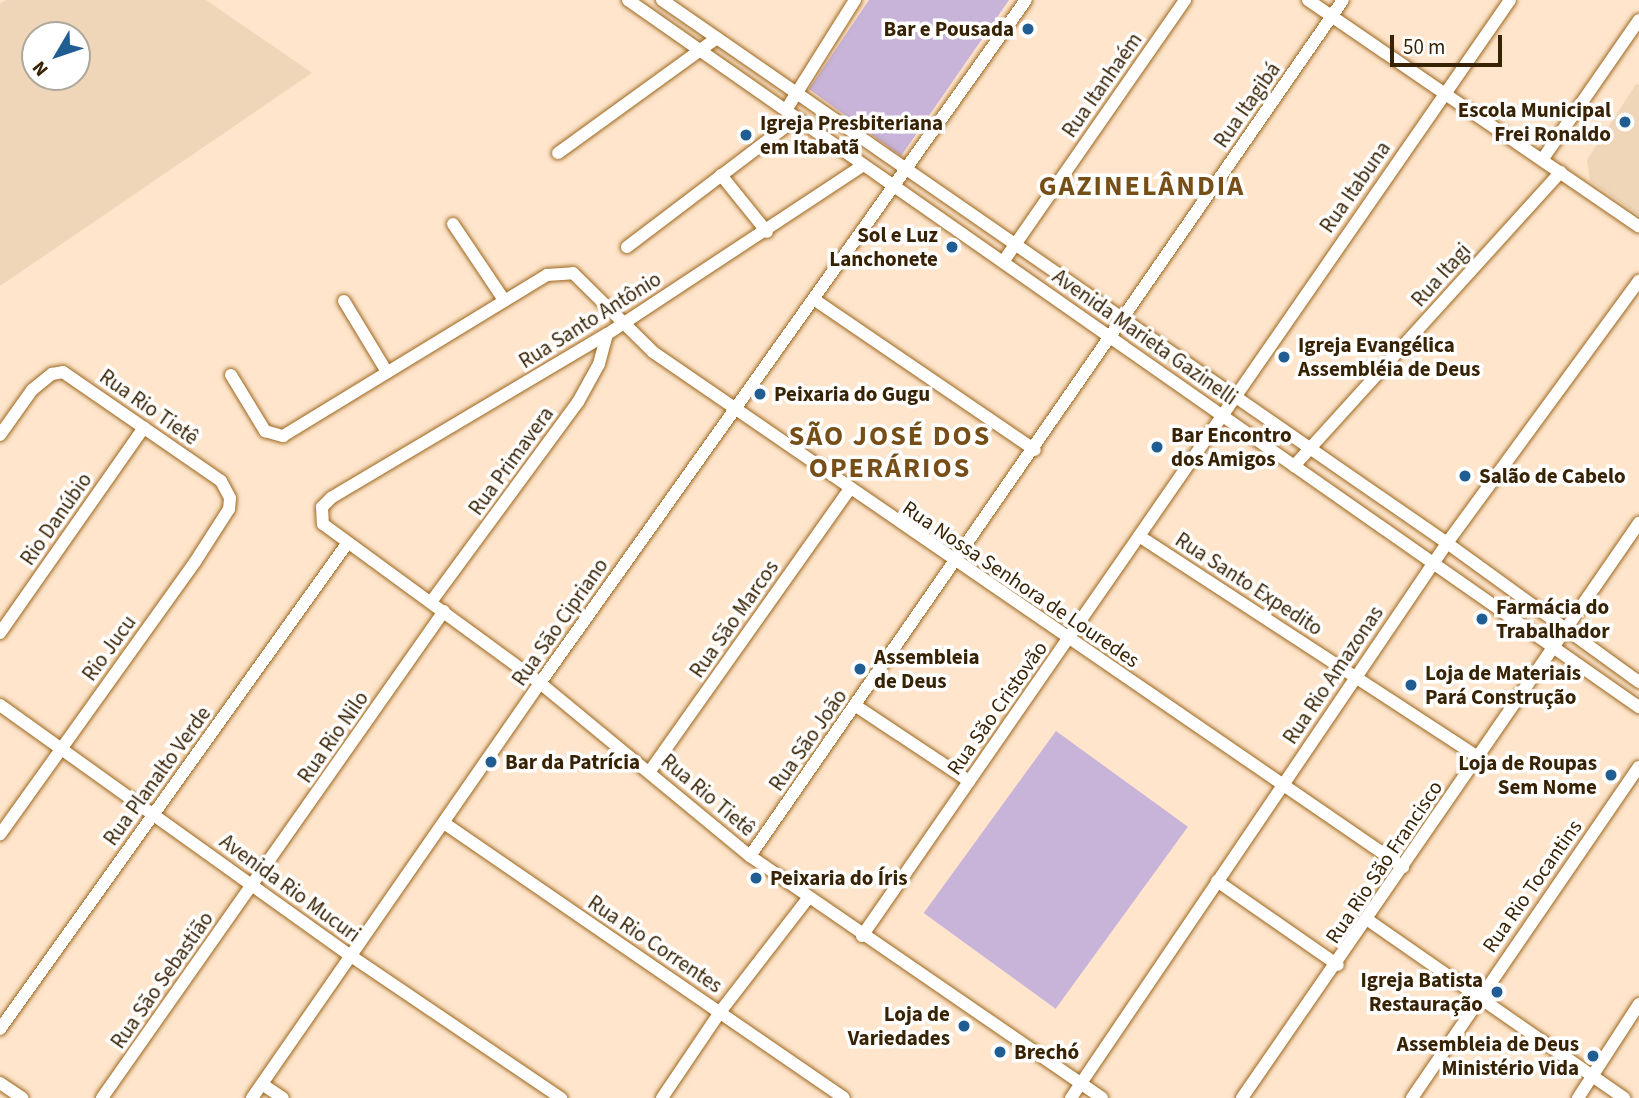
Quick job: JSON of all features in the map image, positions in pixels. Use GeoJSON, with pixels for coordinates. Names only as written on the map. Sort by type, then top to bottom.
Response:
{"type":"FeatureCollection","features":[{"type":"Feature","properties":{"kind":"street","name":"Avenida Marieta Gazinelli"},"geometry":{"type":"LineString","coordinates":[[628,0],[862,166],[1112,335],[1294,466],[1638,704]]}},
{"type":"Feature","properties":{"kind":"street","name":"Avenida Marieta Gazinelli"},"geometry":{"type":"LineString","coordinates":[[662,0],[906,172],[1447,543],[1639,682]]}},
{"type":"Feature","properties":{"kind":"street"},"geometry":{"type":"LineString","coordinates":[[627,247],[721,175],[791,114],[796,92],[855,0]]}},
{"type":"Feature","properties":{"kind":"street","name":"Rua São Cipriano"},"geometry":{"type":"LineString","coordinates":[[252,1098],[540,683],[895,188],[1026,0]]}},
{"type":"Feature","properties":{"kind":"street","name":"Rua Itanhaém"},"geometry":{"type":"LineString","coordinates":[[1003,262],[1185,0]]}},
{"type":"Feature","properties":{"kind":"street"},"geometry":{"type":"LineString","coordinates":[[1308,0],[1639,227]]}},
{"type":"Feature","properties":{"kind":"street","name":"Rua Itagibá"},"geometry":{"type":"LineString","coordinates":[[1112,335],[1343,0]]}},
{"type":"Feature","properties":{"kind":"street","name":"Rua Itabuna"},"geometry":{"type":"LineString","coordinates":[[1232,395],[1510,0]]}},
{"type":"Feature","properties":{"kind":"street"},"geometry":{"type":"LineString","coordinates":[[1542,160],[1639,20]]}},
{"type":"Feature","properties":{"kind":"street"},"geometry":{"type":"LineString","coordinates":[[558,153],[717,38]]}},
{"type":"Feature","properties":{"kind":"street","name":"Rua Santo Antônio"},"geometry":{"type":"LineString","coordinates":[[331,498],[623,324],[767,232],[862,166]]}},
{"type":"Feature","properties":{"kind":"street","name":"Rua Itagi"},"geometry":{"type":"LineString","coordinates":[[1294,466],[1561,172]]}},
{"type":"Feature","properties":{"kind":"street"},"geometry":{"type":"LineString","coordinates":[[721,175],[767,232]]}},
{"type":"Feature","properties":{"kind":"street"},"geometry":{"type":"LineString","coordinates":[[453,224],[504,300]]}},
{"type":"Feature","properties":{"kind":"street","name":"Rua Nossa Senhora de Louredes"},"geometry":{"type":"LineString","coordinates":[[231,375],[265,431],[278,437],[547,275],[563,271],[573,273],[653,352],[849,490],[1403,867]]}},
{"type":"Feature","properties":{"kind":"street","name":"Rua Rio Amazonas"},"geometry":{"type":"LineString","coordinates":[[1070,1098],[1447,543],[1639,281]]}},
{"type":"Feature","properties":{"kind":"street"},"geometry":{"type":"LineString","coordinates":[[815,300],[1035,450]]}},
{"type":"Feature","properties":{"kind":"street"},"geometry":{"type":"LineString","coordinates":[[344,301],[387,372]]}},
{"type":"Feature","properties":{"kind":"street","name":"Rua Primavera"},"geometry":{"type":"LineString","coordinates":[[431,602],[578,402],[599,364],[607,334]]}},
{"type":"Feature","properties":{"kind":"street","name":"Rua São João"},"geometry":{"type":"LineString","coordinates":[[750,856],[1035,450],[1112,335]]}},
{"type":"Feature","properties":{"kind":"street","name":"Rua Rio Tietê"},"geometry":{"type":"LineString","coordinates":[[0,435],[32,390],[52,374],[63,372],[221,481]]}},
{"type":"Feature","properties":{"kind":"street","name":"Rua São Cristovão"},"geometry":{"type":"LineString","coordinates":[[862,936],[1139,536],[1232,395]]}},
{"type":"Feature","properties":{"kind":"street","name":"Rio Danúbio"},"geometry":{"type":"LineString","coordinates":[[0,634],[144,427]]}},
{"type":"Feature","properties":{"kind":"street","name":"Rio Jucu"},"geometry":{"type":"LineString","coordinates":[[0,834],[229,509],[228,490],[221,481]]}},
{"type":"Feature","properties":{"kind":"street","name":"Rua São Marcos"},"geometry":{"type":"LineString","coordinates":[[650,771],[849,490]]}},
{"type":"Feature","properties":{"kind":"street","name":"Rua Rio Tietê"},"geometry":{"type":"LineString","coordinates":[[331,498],[322,507],[323,524],[346,545],[444,611],[540,683],[750,856],[862,936],[1102,1098]]}},
{"type":"Feature","properties":{"kind":"street","name":"Rua Rio São Francisco"},"geometry":{"type":"LineString","coordinates":[[1242,1098],[1338,965],[1639,523]]}},
{"type":"Feature","properties":{"kind":"street","name":"Rua Santo Expedito"},"geometry":{"type":"LineString","coordinates":[[1139,536],[1478,757]]}},
{"type":"Feature","properties":{"kind":"street","name":"Rua Planalto Verde"},"geometry":{"type":"LineString","coordinates":[[0,1030],[346,545]]}},
{"type":"Feature","properties":{"kind":"street","name":"Rua Rio Nilo"},"geometry":{"type":"LineString","coordinates":[[253,885],[444,611]]}},
{"type":"Feature","properties":{"kind":"street","name":"Avenida Rio Mucuri"},"geometry":{"type":"LineString","coordinates":[[0,705],[351,956],[559,1097]]}},
{"type":"Feature","properties":{"kind":"street"},"geometry":{"type":"LineString","coordinates":[[856,706],[969,781]]}},
{"type":"Feature","properties":{"kind":"street","name":"Rua Rio Tocantins"},"geometry":{"type":"LineString","coordinates":[[1412,1098],[1478,998],[1639,767]]}},
{"type":"Feature","properties":{"kind":"street","name":"Rua Rio Correntes"},"geometry":{"type":"LineString","coordinates":[[444,823],[844,1098]]}},
{"type":"Feature","properties":{"kind":"street"},"geometry":{"type":"LineString","coordinates":[[1217,881],[1338,965]]}},
{"type":"Feature","properties":{"kind":"street","name":"Rua São Sebastião"},"geometry":{"type":"LineString","coordinates":[[102,1098],[253,885]]}},
{"type":"Feature","properties":{"kind":"street"},"geometry":{"type":"LineString","coordinates":[[662,1098],[720,1012],[808,898]]}},
{"type":"Feature","properties":{"kind":"street"},"geometry":{"type":"LineString","coordinates":[[1368,920],[1624,1098]]}},
{"type":"Feature","properties":{"kind":"street"},"geometry":{"type":"LineString","coordinates":[[1578,1098],[1639,1004]]}},
{"type":"Feature","properties":{"kind":"street"},"geometry":{"type":"LineString","coordinates":[[0,1083],[22,1098]]}},
{"type":"Feature","properties":{"kind":"street"},"geometry":{"type":"LineString","coordinates":[[262,1084],[283,1098]]}},
{"type":"Feature","properties":{"kind":"shaded area"},"geometry":{"type":"Polygon","coordinates":[[[6,0],[206,0],[312,73],[0,286],[0,4],[6,0]]]}},
{"type":"Feature","properties":{"kind":"shaded area"},"geometry":{"type":"Polygon","coordinates":[[[869,0],[1009,0],[901,156],[809,89],[869,0]]]}},
{"type":"Feature","properties":{"kind":"shaded area","name":"Escola Municipal Frei Ronaldo"},"geometry":{"type":"Polygon","coordinates":[[[1636,84],[1639,85],[1639,215],[1590,181],[1587,160],[1636,84]]]}},
{"type":"Feature","properties":{"kind":"shaded area"},"geometry":{"type":"Polygon","coordinates":[[[1056,731],[1188,827],[1056,1009],[924,913],[1056,731]]]}},
{"type":"Feature","properties":{"kind":"place","name":"Bar e Pousada"},"geometry":{"type":"Point","coordinates":[1028,29]}},
{"type":"Feature","properties":{"kind":"place","name":"Escola Municipal Frei Ronaldo"},"geometry":{"type":"Point","coordinates":[1625,122]}},
{"type":"Feature","properties":{"kind":"place","name":"Igreja Presbiteriana em Itabatã"},"geometry":{"type":"Point","coordinates":[746,135]}},
{"type":"Feature","properties":{"kind":"place","name":"Sol e Luz Lanchonete"},"geometry":{"type":"Point","coordinates":[952,247]}},
{"type":"Feature","properties":{"kind":"place","name":"Igreja Evangélica Assembléia de Deus"},"geometry":{"type":"Point","coordinates":[1284,357]}},
{"type":"Feature","properties":{"kind":"place","name":"Peixaria do Gugu"},"geometry":{"type":"Point","coordinates":[760,394]}},
{"type":"Feature","properties":{"kind":"place","name":"Bar Encontro dos Amigos"},"geometry":{"type":"Point","coordinates":[1157,447]}},
{"type":"Feature","properties":{"kind":"place","name":"Salão de Cabelo"},"geometry":{"type":"Point","coordinates":[1465,476]}},
{"type":"Feature","properties":{"kind":"place","name":"Farmácia do Trabalhador"},"geometry":{"type":"Point","coordinates":[1482,619]}},
{"type":"Feature","properties":{"kind":"place","name":"Assembleia de Deus"},"geometry":{"type":"Point","coordinates":[860,669]}},
{"type":"Feature","properties":{"kind":"place","name":"Loja de Materiais Pará Construção"},"geometry":{"type":"Point","coordinates":[1411,685]}},
{"type":"Feature","properties":{"kind":"place","name":"Bar da Patrícia"},"geometry":{"type":"Point","coordinates":[491,762]}},
{"type":"Feature","properties":{"kind":"place","name":"Loja de Roupas Sem Nome"},"geometry":{"type":"Point","coordinates":[1611,775]}},
{"type":"Feature","properties":{"kind":"place","name":"Peixaria do Íris"},"geometry":{"type":"Point","coordinates":[756,878]}},
{"type":"Feature","properties":{"kind":"place","name":"Igreja Batista Restauração"},"geometry":{"type":"Point","coordinates":[1497,992]}},
{"type":"Feature","properties":{"kind":"place","name":"Loja de Variedades"},"geometry":{"type":"Point","coordinates":[964,1026]}},
{"type":"Feature","properties":{"kind":"place","name":"Brechó"},"geometry":{"type":"Point","coordinates":[1000,1052]}},
{"type":"Feature","properties":{"kind":"place","name":"Assembleia de Deus Ministério Vida"},"geometry":{"type":"Point","coordinates":[1593,1056]}},
{"type":"Feature","properties":{"kind":"district","name":"GAZINELÂNDIA"},"geometry":{"type":"Point","coordinates":[1142,186]}},
{"type":"Feature","properties":{"kind":"district","name":"SÃO JOSÉ DOS OPERÁRIOS"},"geometry":{"type":"Point","coordinates":[890,452]}}]}
